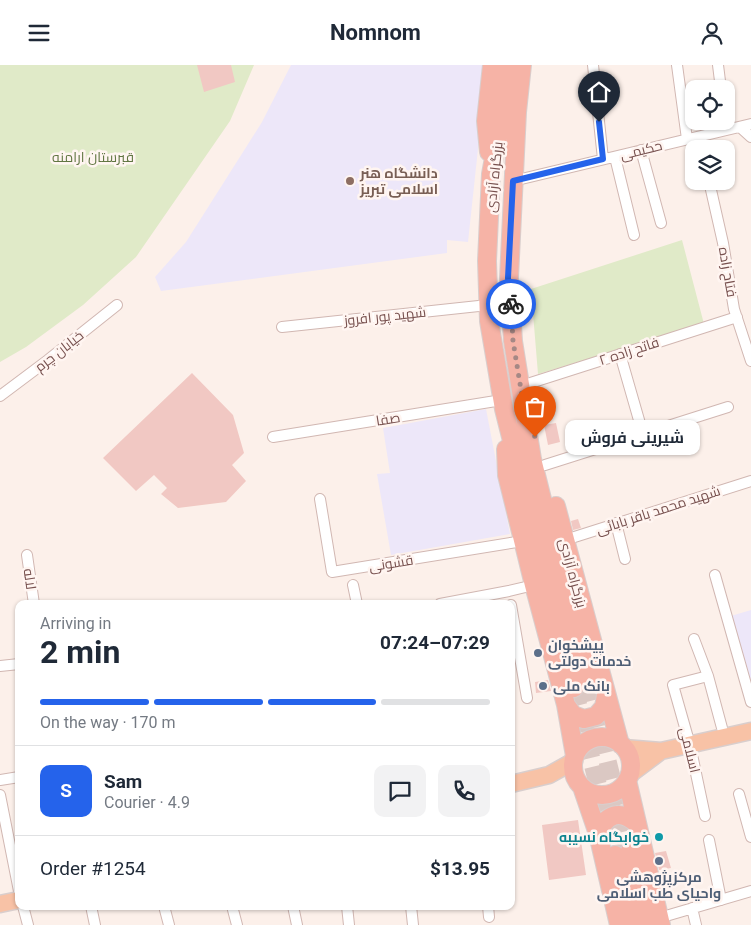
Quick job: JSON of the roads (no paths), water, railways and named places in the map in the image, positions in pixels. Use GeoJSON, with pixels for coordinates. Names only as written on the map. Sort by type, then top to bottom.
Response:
{"type":"FeatureCollection","features":[{"type":"Feature","properties":{"kind":"highway"},"geometry":{"type":"LineString","coordinates":[[491,174],[486,121],[492,65]]}},
{"type":"Feature","properties":{"kind":"highway","name":"بزرگراه آزادی"},"geometry":{"type":"LineString","coordinates":[[507,65],[501,120],[491,174],[486,261],[489,321],[503,404],[581,686],[532,459],[513,341],[508,278],[517,112],[522,65]]}},
{"type":"Feature","properties":{"kind":"highway"},"geometry":{"type":"LineString","coordinates":[[515,153],[528,112],[534,65]]}},
{"type":"Feature","properties":{"kind":"highway","name":"بزرگراه آزادی"},"geometry":{"type":"LineString","coordinates":[[522,394],[544,465],[606,695],[622,746]]}},
{"type":"Feature","properties":{"kind":"highway","name":"بزرگراه آزادی"},"geometry":{"type":"LineString","coordinates":[[503,404],[507,475],[566,705],[574,758]]}},
{"type":"Feature","properties":{"kind":"highway"},"geometry":{"type":"LineString","coordinates":[[566,705],[573,715],[584,719],[596,716],[604,707],[606,695]]}},
{"type":"Feature","properties":{"kind":"highway"},"geometry":{"type":"LineString","coordinates":[[582,787],[599,795],[609,794],[625,784],[631,765],[629,756],[622,746],[616,741],[607,738],[597,738],[588,741],[580,747],[574,758],[574,772],[582,787],[598,834],[619,925]]}},
{"type":"Feature","properties":{"kind":"highway"},"geometry":{"type":"LineString","coordinates":[[628,778],[656,923]]}},
{"type":"Feature","properties":{"kind":"highway"},"geometry":{"type":"LineString","coordinates":[[598,834],[601,824],[609,817],[619,815],[630,817],[637,824]]}},
{"type":"Feature","properties":{"kind":"highway"},"geometry":{"type":"LineString","coordinates":[[632,925],[622,853],[656,923]]}},
{"type":"Feature","properties":{"kind":"main road"},"geometry":{"type":"LineString","coordinates":[[622,746],[661,751],[751,731]]}},
{"type":"Feature","properties":{"kind":"main road"},"geometry":{"type":"LineString","coordinates":[[628,778],[661,751]]}},
{"type":"Feature","properties":{"kind":"main road"},"geometry":{"type":"LineString","coordinates":[[515,783],[548,775],[574,758]]}},
{"type":"Feature","properties":{"kind":"main road"},"geometry":{"type":"LineString","coordinates":[[0,904],[15,901]]}},
{"type":"Feature","properties":{"kind":"street"},"geometry":{"type":"LineString","coordinates":[[592,65],[603,159]]}},
{"type":"Feature","properties":{"kind":"street"},"geometry":{"type":"LineString","coordinates":[[677,65],[692,138]]}},
{"type":"Feature","properties":{"kind":"street"},"geometry":{"type":"LineString","coordinates":[[718,65],[720,80]]}},
{"type":"Feature","properties":{"kind":"street","name":"حکیمی"},"geometry":{"type":"LineString","coordinates":[[735,127],[751,124]]}},
{"type":"Feature","properties":{"kind":"street"},"geometry":{"type":"LineString","coordinates":[[740,127],[751,137]]}},
{"type":"Feature","properties":{"kind":"street","name":"حکیمی"},"geometry":{"type":"LineString","coordinates":[[513,181],[692,138],[714,130]]}},
{"type":"Feature","properties":{"kind":"street"},"geometry":{"type":"LineString","coordinates":[[641,150],[661,223]]}},
{"type":"Feature","properties":{"kind":"street"},"geometry":{"type":"LineString","coordinates":[[615,157],[634,235]]}},
{"type":"Feature","properties":{"kind":"street","name":"فتاح زاده"},"geometry":{"type":"LineString","coordinates":[[711,190],[734,309],[751,361]]}},
{"type":"Feature","properties":{"kind":"street","name":"خیابان چرم"},"geometry":{"type":"LineString","coordinates":[[0,396],[117,305]]}},
{"type":"Feature","properties":{"kind":"street","name":"شهید پور افروز"},"geometry":{"type":"LineString","coordinates":[[282,327],[488,305]]}},
{"type":"Feature","properties":{"kind":"street","name":"فاتح زاده ۲"},"geometry":{"type":"LineString","coordinates":[[522,394],[620,354],[737,317]]}},
{"type":"Feature","properties":{"kind":"street"},"geometry":{"type":"LineString","coordinates":[[620,354],[643,434]]}},
{"type":"Feature","properties":{"kind":"street","name":"صفا"},"geometry":{"type":"LineString","coordinates":[[273,437],[503,404]]}},
{"type":"Feature","properties":{"kind":"street"},"geometry":{"type":"LineString","coordinates":[[544,465],[728,407]]}},
{"type":"Feature","properties":{"kind":"street","name":"شهید محمد باقر بابائی"},"geometry":{"type":"LineString","coordinates":[[565,540],[751,481]]}},
{"type":"Feature","properties":{"kind":"street","name":"قشونی"},"geometry":{"type":"LineString","coordinates":[[320,499],[332,572],[523,541]]}},
{"type":"Feature","properties":{"kind":"street"},"geometry":{"type":"LineString","coordinates":[[616,523],[625,559]]}},
{"type":"Feature","properties":{"kind":"street","name":"لاله"},"geometry":{"type":"LineString","coordinates":[[26,555],[33,600]]}},
{"type":"Feature","properties":{"kind":"street"},"geometry":{"type":"LineString","coordinates":[[714,575],[751,701]]}},
{"type":"Feature","properties":{"kind":"street"},"geometry":{"type":"LineString","coordinates":[[353,585],[356,600]]}},
{"type":"Feature","properties":{"kind":"street"},"geometry":{"type":"LineString","coordinates":[[461,600],[534,585]]}},
{"type":"Feature","properties":{"kind":"street"},"geometry":{"type":"LineString","coordinates":[[509,591],[510,600]]}},
{"type":"Feature","properties":{"kind":"street"},"geometry":{"type":"LineString","coordinates":[[515,628],[527,698]]}},
{"type":"Feature","properties":{"kind":"street"},"geometry":{"type":"LineString","coordinates":[[694,639],[708,676],[722,729]]}},
{"type":"Feature","properties":{"kind":"street"},"geometry":{"type":"LineString","coordinates":[[0,666],[15,664]]}},
{"type":"Feature","properties":{"kind":"street","name":"اسلامی"},"geometry":{"type":"LineString","coordinates":[[705,816],[690,745],[673,685],[708,676]]}},
{"type":"Feature","properties":{"kind":"street"},"geometry":{"type":"LineString","coordinates":[[0,780],[15,778]]}},
{"type":"Feature","properties":{"kind":"street"},"geometry":{"type":"LineString","coordinates":[[739,793],[751,837]]}},
{"type":"Feature","properties":{"kind":"street"},"geometry":{"type":"LineString","coordinates":[[0,795],[15,871]]}},
{"type":"Feature","properties":{"kind":"street"},"geometry":{"type":"LineString","coordinates":[[709,840],[721,900]]}},
{"type":"Feature","properties":{"kind":"street"},"geometry":{"type":"LineString","coordinates":[[656,923],[692,908],[751,891]]}},
{"type":"Feature","properties":{"kind":"street"},"geometry":{"type":"LineString","coordinates":[[692,908],[696,925]]}},
{"type":"Feature","properties":{"kind":"street"},"geometry":{"type":"LineString","coordinates":[[24,910],[28,925]]}},
{"type":"Feature","properties":{"kind":"street"},"geometry":{"type":"LineString","coordinates":[[92,910],[95,925]]}},
{"type":"Feature","properties":{"kind":"street"},"geometry":{"type":"LineString","coordinates":[[165,910],[169,925]]}},
{"type":"Feature","properties":{"kind":"street"},"geometry":{"type":"LineString","coordinates":[[233,910],[237,925]]}},
{"type":"Feature","properties":{"kind":"street"},"geometry":{"type":"LineString","coordinates":[[294,910],[297,925]]}},
{"type":"Feature","properties":{"kind":"street"},"geometry":{"type":"LineString","coordinates":[[347,910],[349,925]]}},
{"type":"Feature","properties":{"kind":"street"},"geometry":{"type":"LineString","coordinates":[[412,910],[414,925]]}},
{"type":"Feature","properties":{"kind":"street"},"geometry":{"type":"LineString","coordinates":[[488,910],[489,917]]}},
{"type":"Feature","properties":{"kind":"tunnel"},"geometry":{"type":"LineString","coordinates":[[588,683],[630,851]]}},
{"type":"Feature","properties":{"kind":"tunnel"},"geometry":{"type":"LineString","coordinates":[[574,688],[615,855]]}},
{"type":"Feature","properties":{"kind":"place","name":"دانشگاه هنر اسلامی تبریز"},"geometry":{"type":"Point","coordinates":[350,181]}},
{"type":"Feature","properties":{"kind":"place","name":"شیرینی فروش"},"geometry":{"type":"Point","coordinates":[535,437]}},
{"type":"Feature","properties":{"kind":"place","name":"پیشخوان خدمات دولتی"},"geometry":{"type":"Point","coordinates":[538,653]}},
{"type":"Feature","properties":{"kind":"place","name":"بانک ملی"},"geometry":{"type":"Point","coordinates":[543,686]}},
{"type":"Feature","properties":{"kind":"place","name":"خوابگاه نسیبه"},"geometry":{"type":"Point","coordinates":[659,837]}},
{"type":"Feature","properties":{"kind":"place","name":"مرکزپژوهشی واحیای طب اسلامی"},"geometry":{"type":"Point","coordinates":[659,861]}},
{"type":"Feature","properties":{"kind":"park label","name":"قبرستان ارامنه"},"geometry":{"type":"Point","coordinates":[93,157]}}]}
